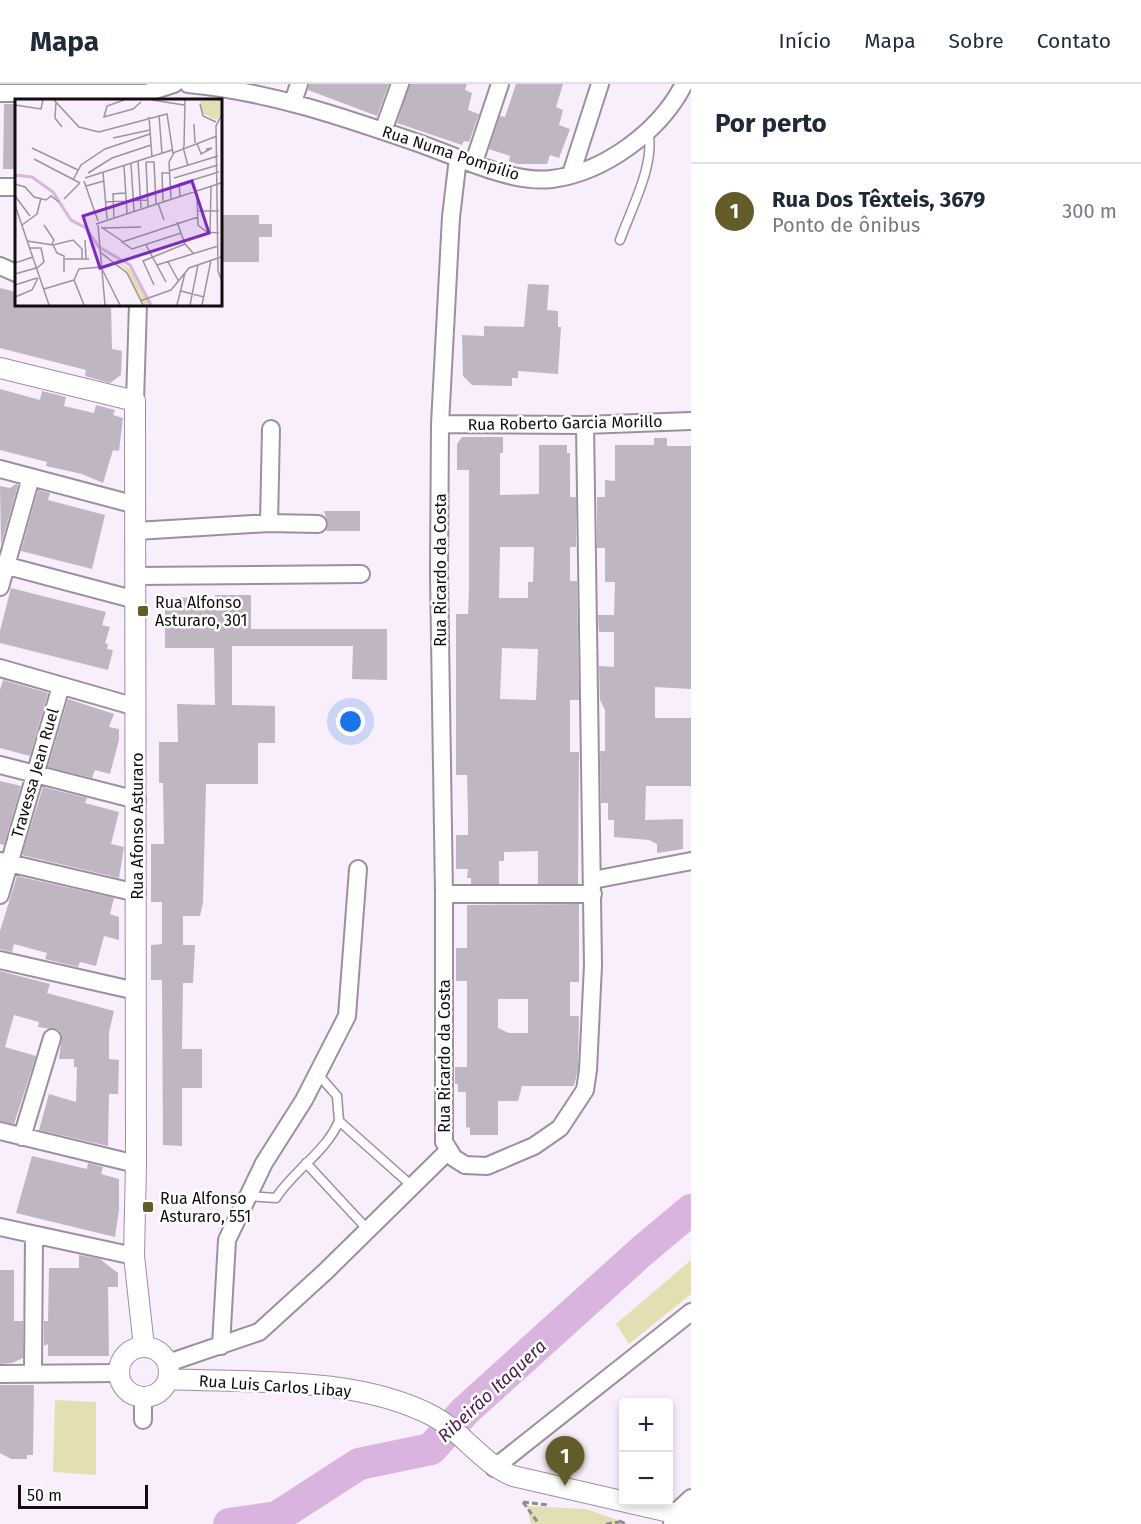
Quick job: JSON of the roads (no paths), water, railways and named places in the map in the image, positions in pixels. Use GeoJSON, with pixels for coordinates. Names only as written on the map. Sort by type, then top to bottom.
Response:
{"type":"FeatureCollection","features":[{"type":"Feature","properties":{"kind":"street"},"geometry":{"type":"LineString","coordinates":[[0,93],[146,92],[174,84]]}},
{"type":"Feature","properties":{"kind":"street","name":"Rua Numa Pompílio"},"geometry":{"type":"LineString","coordinates":[[197,84],[293,102],[466,160],[523,177],[551,179],[571,174],[606,160],[648,131],[671,106],[684,84]]}},
{"type":"Feature","properties":{"kind":"street"},"geometry":{"type":"LineString","coordinates":[[293,102],[300,84]]}},
{"type":"Feature","properties":{"kind":"street"},"geometry":{"type":"LineString","coordinates":[[383,131],[400,84]]}},
{"type":"Feature","properties":{"kind":"street","name":"Rua Ricardo da Costa"},"geometry":{"type":"LineString","coordinates":[[500,84],[466,160],[452,207],[440,424],[439,574],[444,894],[444,1142],[465,1165],[487,1166],[534,1146],[560,1128],[585,1090],[588,1070],[593,887],[585,425]]}},
{"type":"Feature","properties":{"kind":"street"},"geometry":{"type":"LineString","coordinates":[[571,174],[600,84]]}},
{"type":"Feature","properties":{"kind":"street"},"geometry":{"type":"LineString","coordinates":[[0,188],[15,187]]}},
{"type":"Feature","properties":{"kind":"street"},"geometry":{"type":"LineString","coordinates":[[0,266],[15,273]]}},
{"type":"Feature","properties":{"kind":"street","name":"Rua Afonso Asturaro"},"geometry":{"type":"LineString","coordinates":[[138,306],[135,401],[137,893],[134,1256],[144,1347]]}},
{"type":"Feature","properties":{"kind":"street"},"geometry":{"type":"LineString","coordinates":[[0,368],[135,401]]}},
{"type":"Feature","properties":{"kind":"street","name":"Rua Roberto Garcia Morillo"},"geometry":{"type":"LineString","coordinates":[[440,424],[585,425],[691,421]]}},
{"type":"Feature","properties":{"kind":"street"},"geometry":{"type":"LineString","coordinates":[[268,523],[271,429]]}},
{"type":"Feature","properties":{"kind":"street"},"geometry":{"type":"LineString","coordinates":[[0,469],[136,505]]}},
{"type":"Feature","properties":{"kind":"street"},"geometry":{"type":"LineString","coordinates":[[0,587],[3,565],[30,477]]}},
{"type":"Feature","properties":{"kind":"street"},"geometry":{"type":"LineString","coordinates":[[136,531],[268,523],[318,524]]}},
{"type":"Feature","properties":{"kind":"street"},"geometry":{"type":"LineString","coordinates":[[3,565],[136,600]]}},
{"type":"Feature","properties":{"kind":"street"},"geometry":{"type":"LineString","coordinates":[[136,576],[361,574]]}},
{"type":"Feature","properties":{"kind":"street"},"geometry":{"type":"LineString","coordinates":[[0,668],[136,707]]}},
{"type":"Feature","properties":{"kind":"street","name":"Travessa Jean Ruel"},"geometry":{"type":"LineString","coordinates":[[0,895],[5,862],[61,686]]}},
{"type":"Feature","properties":{"kind":"street"},"geometry":{"type":"LineString","coordinates":[[0,765],[136,800]]}},
{"type":"Feature","properties":{"kind":"street"},"geometry":{"type":"LineString","coordinates":[[444,894],[593,887],[691,861]]}},
{"type":"Feature","properties":{"kind":"street"},"geometry":{"type":"LineString","coordinates":[[5,862],[137,893]]}},
{"type":"Feature","properties":{"kind":"street"},"geometry":{"type":"LineString","coordinates":[[221,1346],[227,1240],[264,1163],[317,1073],[347,1016],[358,869]]}},
{"type":"Feature","properties":{"kind":"street"},"geometry":{"type":"LineString","coordinates":[[0,960],[136,991]]}},
{"type":"Feature","properties":{"kind":"street"},"geometry":{"type":"LineString","coordinates":[[22,1137],[52,1038]]}},
{"type":"Feature","properties":{"kind":"street"},"geometry":{"type":"LineString","coordinates":[[0,1131],[136,1164]]}},
{"type":"Feature","properties":{"kind":"street"},"geometry":{"type":"LineString","coordinates":[[168,1371],[159,1351],[144,1347],[136,1348],[123,1358],[119,1373],[127,1390],[143,1397],[159,1392],[168,1371],[221,1346],[259,1332],[449,1150]]}},
{"type":"Feature","properties":{"kind":"street"},"geometry":{"type":"LineString","coordinates":[[0,1227],[134,1256]]}},
{"type":"Feature","properties":{"kind":"street"},"geometry":{"type":"LineString","coordinates":[[33,1372],[34,1235]]}},
{"type":"Feature","properties":{"kind":"street"},"geometry":{"type":"LineString","coordinates":[[494,1468],[691,1312]]}},
{"type":"Feature","properties":{"kind":"street","name":"Rua Luis Carlos Libay"},"geometry":{"type":"LineString","coordinates":[[168,1371],[346,1389],[397,1400],[435,1417],[494,1468],[556,1488],[680,1518]]}},
{"type":"Feature","properties":{"kind":"street"},"geometry":{"type":"LineString","coordinates":[[0,1374],[119,1373]]}},
{"type":"Feature","properties":{"kind":"street"},"geometry":{"type":"LineString","coordinates":[[143,1397],[143,1420]]}},
{"type":"Feature","properties":{"kind":"street"},"geometry":{"type":"LineString","coordinates":[[680,1518],[691,1498]]}},
{"type":"Feature","properties":{"kind":"lane"},"geometry":{"type":"LineString","coordinates":[[620,240],[649,159],[651,141],[648,131]]}},
{"type":"Feature","properties":{"kind":"lane"},"geometry":{"type":"LineString","coordinates":[[248,1196],[276,1198],[286,1182],[333,1136],[339,1121],[337,1096],[317,1073]]}},
{"type":"Feature","properties":{"kind":"lane"},"geometry":{"type":"LineString","coordinates":[[339,1121],[412,1186]]}},
{"type":"Feature","properties":{"kind":"lane"},"geometry":{"type":"LineString","coordinates":[[306,1163],[368,1230]]}},
{"type":"Feature","properties":{"kind":"waterway","name":"Ribeirão Itaquera"},"geometry":{"type":"LineString","coordinates":[[229,1524],[277,1517],[359,1464],[431,1449],[465,1411],[642,1251],[691,1210]]}},
{"type":"Feature","properties":{"kind":"place","name":"Rua Alfonso Asturaro, 301"},"geometry":{"type":"Point","coordinates":[143,611]}},
{"type":"Feature","properties":{"kind":"place","name":"Rua Alfonso Asturaro, 551"},"geometry":{"type":"Point","coordinates":[148,1207]}},
{"type":"Feature","properties":{"kind":"place","name":"Rua Dos Têxteis, 3679"},"geometry":{"type":"Point","coordinates":[565,1486]}}]}
